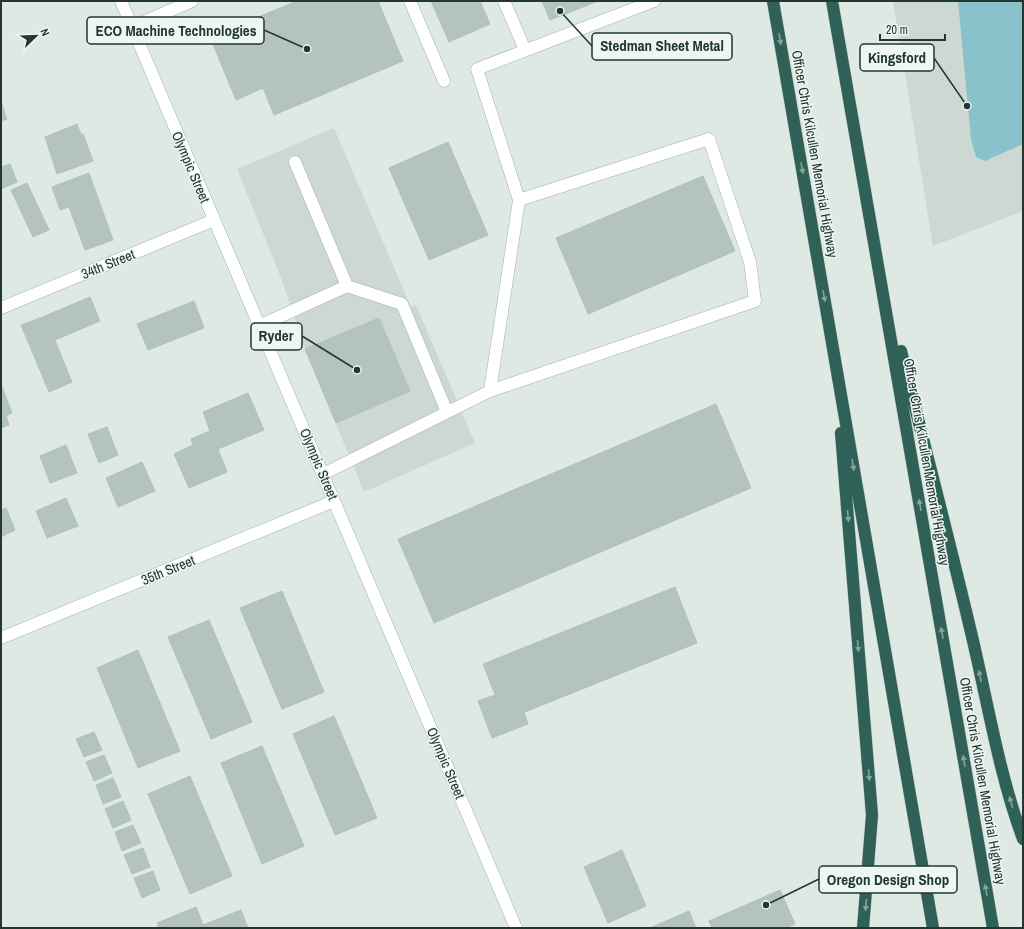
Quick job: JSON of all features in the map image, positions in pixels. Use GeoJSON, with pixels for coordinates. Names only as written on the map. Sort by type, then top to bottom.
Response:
{"type":"FeatureCollection","features":[{"type":"Feature","properties":{"kind":"highway","name":"Officer Chris Kilcullen Memorial Highway"},"geometry":{"type":"LineString","coordinates":[[773,1],[933,928]]}},
{"type":"Feature","properties":{"kind":"highway","name":"Officer Chris Kilcullen Memorial Highway"},"geometry":{"type":"LineString","coordinates":[[832,1],[993,928]]}},
{"type":"Feature","properties":{"kind":"highway"},"geometry":{"type":"LineString","coordinates":[[877,258],[970,628],[998,756],[1016,821],[1023,839]]}},
{"type":"Feature","properties":{"kind":"highway"},"geometry":{"type":"LineString","coordinates":[[834,352],[872,815],[863,928]]}},
{"type":"Feature","properties":{"kind":"main road","name":"Olympic Street"},"geometry":{"type":"LineString","coordinates":[[121,1],[516,928]]}},
{"type":"Feature","properties":{"kind":"main road"},"geometry":{"type":"LineString","coordinates":[[132,27],[192,1]]}},
{"type":"Feature","properties":{"kind":"main road"},"geometry":{"type":"LineString","coordinates":[[410,1],[444,81]]}},
{"type":"Feature","properties":{"kind":"main road"},"geometry":{"type":"LineString","coordinates":[[504,1],[525,50]]}},
{"type":"Feature","properties":{"kind":"main road"},"geometry":{"type":"LineString","coordinates":[[490,391],[519,200],[477,69],[654,1]]}},
{"type":"Feature","properties":{"kind":"main road"},"geometry":{"type":"LineString","coordinates":[[323,474],[490,391],[755,301],[750,262],[709,138],[519,200]]}},
{"type":"Feature","properties":{"kind":"main road"},"geometry":{"type":"LineString","coordinates":[[294,162],[347,286]]}},
{"type":"Feature","properties":{"kind":"main road","name":"34th Street"},"geometry":{"type":"LineString","coordinates":[[1,308],[214,220]]}},
{"type":"Feature","properties":{"kind":"main road"},"geometry":{"type":"LineString","coordinates":[[259,326],[347,286],[402,304],[447,412]]}},
{"type":"Feature","properties":{"kind":"main road","name":"35th Street"},"geometry":{"type":"LineString","coordinates":[[1,638],[334,501]]}},
{"type":"Feature","properties":{"kind":"shaded area"},"geometry":{"type":"Polygon","coordinates":[[[893,1],[1023,1],[1023,211],[933,246],[893,1]]]}},
{"type":"Feature","properties":{"kind":"shaded area"},"geometry":{"type":"Polygon","coordinates":[[[334,128],[411,307],[416,305],[475,443],[364,492],[305,349],[281,278],[237,169],[334,128]]]}},
{"type":"Feature","properties":{"kind":"water"},"geometry":{"type":"Polygon","coordinates":[[[958,1],[1023,1],[1023,144],[985,161],[976,157],[971,139],[958,1]]]}},
{"type":"Feature","properties":{"kind":"building"},"geometry":{"type":"Polygon","coordinates":[[[297,1],[378,1],[403,61],[274,115],[263,88],[236,100],[210,37],[297,1]]]}},
{"type":"Feature","properties":{"kind":"building"},"geometry":{"type":"Polygon","coordinates":[[[431,1],[480,1],[490,24],[449,42],[431,1]]]}},
{"type":"Feature","properties":{"kind":"building"},"geometry":{"type":"Polygon","coordinates":[[[542,1],[598,1],[550,20],[542,1]]]}},
{"type":"Feature","properties":{"kind":"building"},"geometry":{"type":"Polygon","coordinates":[[[1,102],[7,119],[1,121],[1,102]]]}},
{"type":"Feature","properties":{"kind":"building"},"geometry":{"type":"Polygon","coordinates":[[[77,124],[81,135],[83,134],[93,161],[57,174],[45,137],[77,124]]]}},
{"type":"Feature","properties":{"kind":"building"},"geometry":{"type":"Polygon","coordinates":[[[448,142],[488,235],[429,260],[389,168],[448,142]]]}},
{"type":"Feature","properties":{"kind":"building"},"geometry":{"type":"Polygon","coordinates":[[[10,164],[17,182],[1,189],[1,167],[10,164]]]}},
{"type":"Feature","properties":{"kind":"building"},"geometry":{"type":"Polygon","coordinates":[[[89,173],[113,240],[85,250],[69,207],[60,210],[52,187],[89,173]]]}},
{"type":"Feature","properties":{"kind":"building"},"geometry":{"type":"Polygon","coordinates":[[[703,176],[735,251],[588,314],[556,238],[703,176]]]}},
{"type":"Feature","properties":{"kind":"building"},"geometry":{"type":"Polygon","coordinates":[[[27,183],[49,230],[33,237],[11,190],[27,183]]]}},
{"type":"Feature","properties":{"kind":"building"},"geometry":{"type":"Polygon","coordinates":[[[90,297],[100,321],[55,340],[45,316],[90,297]]]}},
{"type":"Feature","properties":{"kind":"building"},"geometry":{"type":"Polygon","coordinates":[[[194,301],[204,328],[148,350],[137,324],[194,301]]]}},
{"type":"Feature","properties":{"kind":"building"},"geometry":{"type":"Polygon","coordinates":[[[45,316],[72,382],[49,392],[21,325],[45,316]]]}},
{"type":"Feature","properties":{"kind":"building"},"geometry":{"type":"Polygon","coordinates":[[[379,318],[410,391],[336,423],[305,349],[379,318]]]}},
{"type":"Feature","properties":{"kind":"building"},"geometry":{"type":"Polygon","coordinates":[[[1,384],[12,413],[6,416],[9,425],[1,428],[1,384]]]}},
{"type":"Feature","properties":{"kind":"building"},"geometry":{"type":"Polygon","coordinates":[[[248,393],[264,430],[218,449],[227,472],[189,488],[174,454],[193,445],[191,439],[210,431],[203,412],[248,393]]]}},
{"type":"Feature","properties":{"kind":"building"},"geometry":{"type":"Polygon","coordinates":[[[716,404],[751,488],[434,623],[398,539],[716,404]]]}},
{"type":"Feature","properties":{"kind":"building"},"geometry":{"type":"Polygon","coordinates":[[[107,427],[118,455],[99,463],[88,434],[107,427]]]}},
{"type":"Feature","properties":{"kind":"building"},"geometry":{"type":"Polygon","coordinates":[[[66,445],[77,473],[50,483],[40,456],[66,445]]]}},
{"type":"Feature","properties":{"kind":"building"},"geometry":{"type":"Polygon","coordinates":[[[142,462],[155,491],[118,507],[106,478],[142,462]]]}},
{"type":"Feature","properties":{"kind":"building"},"geometry":{"type":"Polygon","coordinates":[[[66,498],[78,526],[47,538],[36,511],[66,498]]]}},
{"type":"Feature","properties":{"kind":"building"},"geometry":{"type":"Polygon","coordinates":[[[6,508],[15,530],[1,537],[1,510],[6,508]]]}},
{"type":"Feature","properties":{"kind":"building"},"geometry":{"type":"Polygon","coordinates":[[[675,587],[697,643],[505,720],[483,664],[675,587]]]}},
{"type":"Feature","properties":{"kind":"building"},"geometry":{"type":"Polygon","coordinates":[[[282,591],[324,692],[282,709],[240,608],[282,591]]]}},
{"type":"Feature","properties":{"kind":"building"},"geometry":{"type":"Polygon","coordinates":[[[209,620],[252,722],[211,739],[168,637],[209,620]]]}},
{"type":"Feature","properties":{"kind":"building"},"geometry":{"type":"Polygon","coordinates":[[[138,650],[180,751],[138,768],[97,668],[138,650]]]}},
{"type":"Feature","properties":{"kind":"building"},"geometry":{"type":"Polygon","coordinates":[[[495,695],[505,720],[524,712],[528,724],[492,738],[478,701],[495,695]]]}},
{"type":"Feature","properties":{"kind":"building"},"geometry":{"type":"Polygon","coordinates":[[[334,716],[377,818],[335,835],[293,734],[334,716]]]}},
{"type":"Feature","properties":{"kind":"building"},"geometry":{"type":"Polygon","coordinates":[[[94,732],[102,750],[84,757],[76,739],[94,732]]]}},
{"type":"Feature","properties":{"kind":"building"},"geometry":{"type":"Polygon","coordinates":[[[262,746],[304,846],[262,864],[221,763],[262,746]]]}},
{"type":"Feature","properties":{"kind":"building"},"geometry":{"type":"Polygon","coordinates":[[[104,755],[112,773],[94,781],[86,762],[104,755]]]}},
{"type":"Feature","properties":{"kind":"building"},"geometry":{"type":"Polygon","coordinates":[[[190,776],[232,876],[190,894],[148,794],[190,776]]]}},
{"type":"Feature","properties":{"kind":"building"},"geometry":{"type":"Polygon","coordinates":[[[113,778],[121,797],[103,804],[96,785],[113,778]]]}},
{"type":"Feature","properties":{"kind":"building"},"geometry":{"type":"Polygon","coordinates":[[[123,801],[131,820],[113,828],[105,809],[123,801]]]}},
{"type":"Feature","properties":{"kind":"building"},"geometry":{"type":"Polygon","coordinates":[[[133,825],[141,843],[122,851],[115,832],[133,825]]]}},
{"type":"Feature","properties":{"kind":"building"},"geometry":{"type":"Polygon","coordinates":[[[143,848],[150,867],[132,874],[124,855],[143,848]]]}},
{"type":"Feature","properties":{"kind":"building"},"geometry":{"type":"Polygon","coordinates":[[[622,850],[646,906],[608,923],[584,867],[622,850]]]}},
{"type":"Feature","properties":{"kind":"building"},"geometry":{"type":"Polygon","coordinates":[[[153,871],[160,890],[142,898],[134,878],[153,871]]]}},
{"type":"Feature","properties":{"kind":"building"},"geometry":{"type":"Polygon","coordinates":[[[780,890],[795,924],[785,928],[712,928],[709,921],[780,890]]]}},
{"type":"Feature","properties":{"kind":"building"},"geometry":{"type":"Polygon","coordinates":[[[196,907],[203,925],[241,910],[248,928],[159,928],[157,923],[196,907]]]}},
{"type":"Feature","properties":{"kind":"building"},"geometry":{"type":"Polygon","coordinates":[[[689,911],[696,928],[650,928],[689,911]]]}},
{"type":"Feature","properties":{"kind":"place","name":"Stedman Sheet Metal"},"geometry":{"type":"Point","coordinates":[560,11]}},
{"type":"Feature","properties":{"kind":"place","name":"ECO Machine Technologies"},"geometry":{"type":"Point","coordinates":[307,49]}},
{"type":"Feature","properties":{"kind":"place","name":"Kingsford"},"geometry":{"type":"Point","coordinates":[967,106]}},
{"type":"Feature","properties":{"kind":"place","name":"Ryder"},"geometry":{"type":"Point","coordinates":[357,370]}},
{"type":"Feature","properties":{"kind":"place","name":"Oregon Design Shop"},"geometry":{"type":"Point","coordinates":[766,905]}}]}
